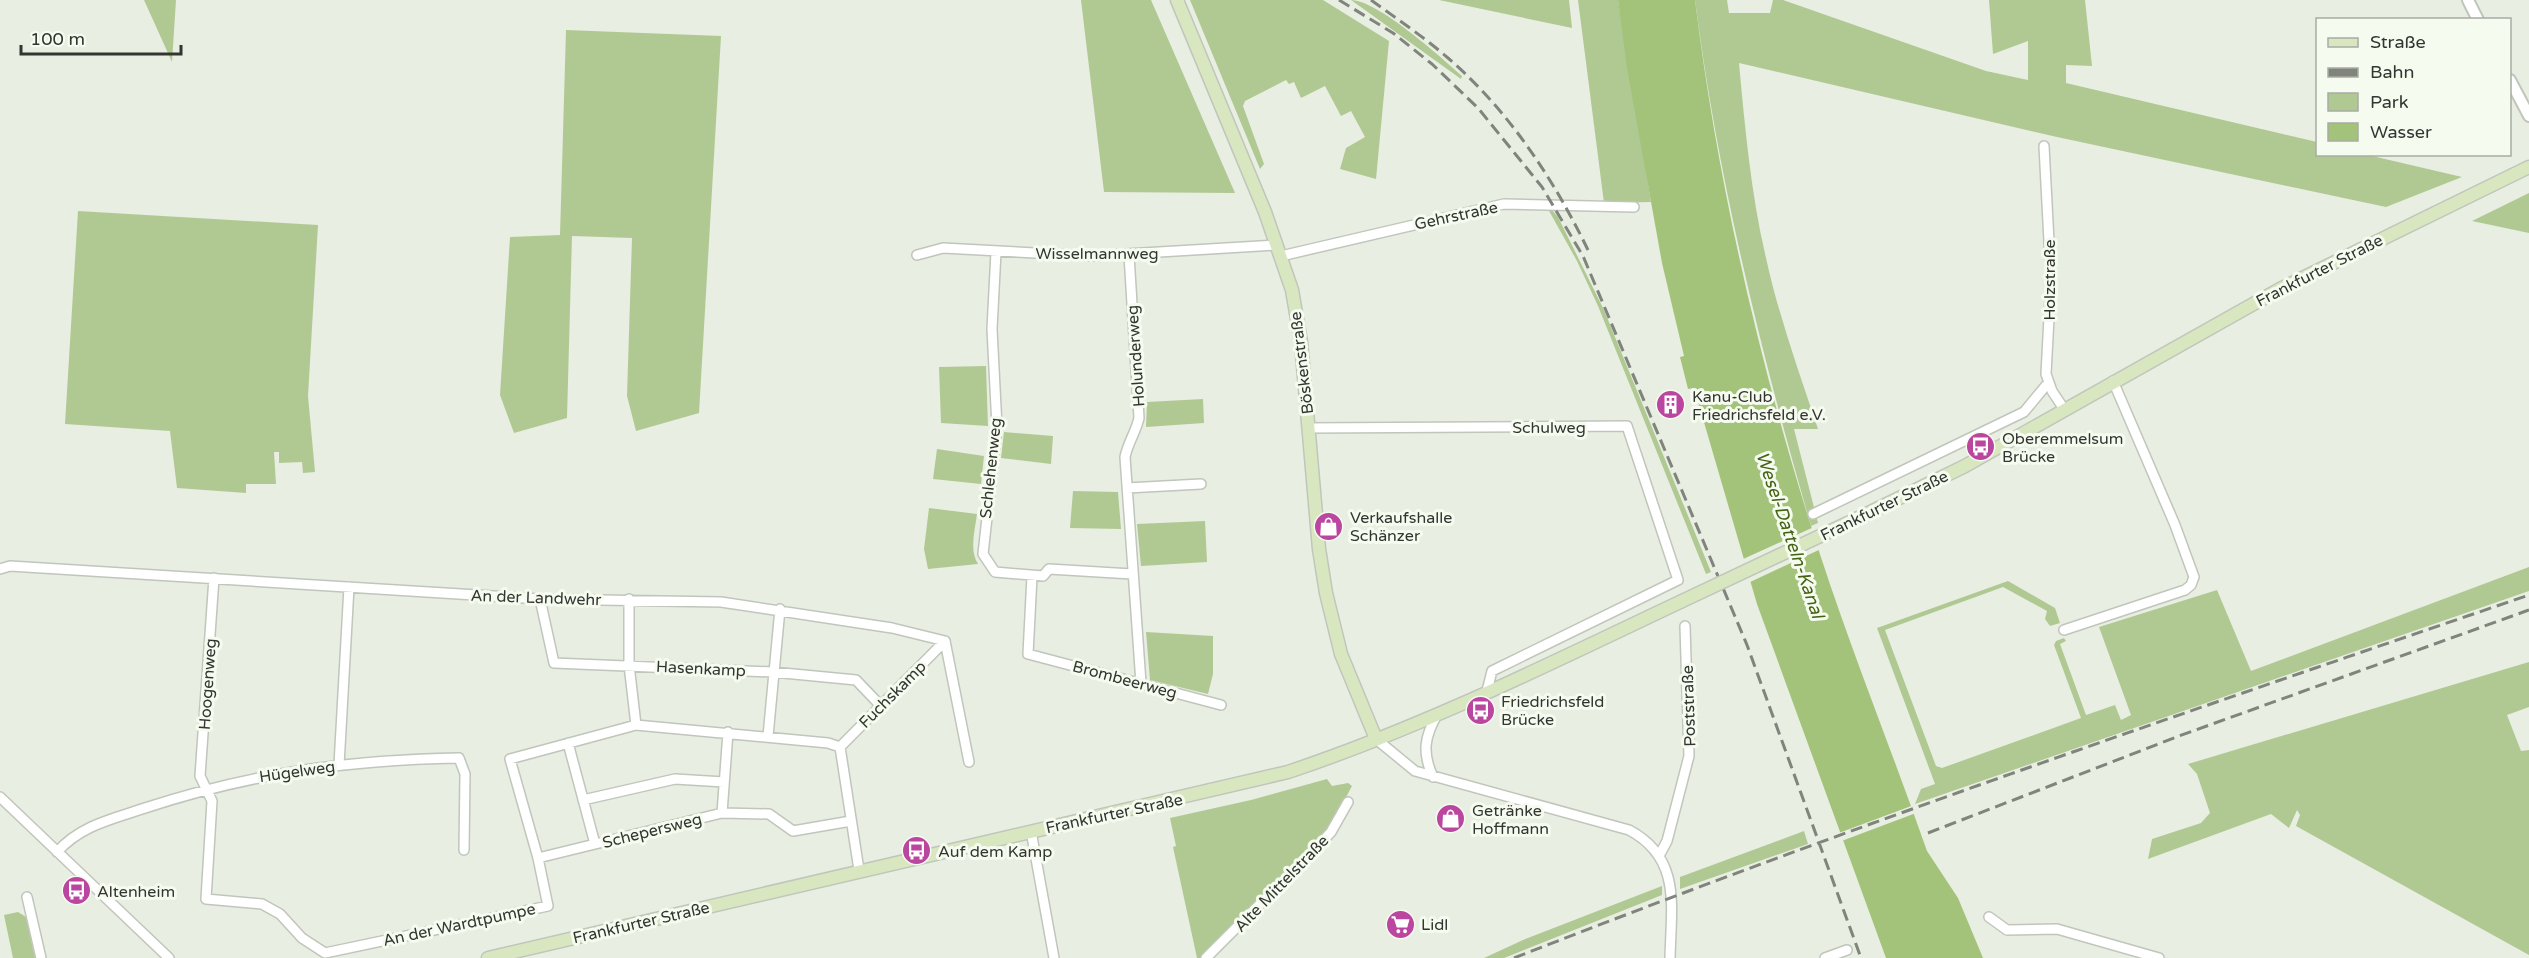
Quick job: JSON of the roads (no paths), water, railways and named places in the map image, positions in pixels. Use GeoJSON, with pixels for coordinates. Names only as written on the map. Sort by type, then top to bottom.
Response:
{"type":"FeatureCollection","features":[{"type":"Feature","properties":{"kind":"main road","name":"Böskenstraße"},"geometry":{"type":"LineString","coordinates":[[1177,0],[1279,251],[1292,290],[1301,342],[1326,593],[1341,654],[1376,739]]}},
{"type":"Feature","properties":{"kind":"main road","name":"Frankfurter Straße"},"geometry":{"type":"LineString","coordinates":[[488,958],[859,870],[1248,783],[1355,750],[1376,739],[1486,695],[1965,466],[2280,289],[2529,167]]}},
{"type":"Feature","properties":{"kind":"street"},"geometry":{"type":"LineString","coordinates":[[2468,0],[2477,18]]}},
{"type":"Feature","properties":{"kind":"street"},"geometry":{"type":"LineString","coordinates":[[2511,82],[2529,116]]}},
{"type":"Feature","properties":{"kind":"street","name":"Holzstraße"},"geometry":{"type":"LineString","coordinates":[[2044,146],[2050,270],[2048,383]]}},
{"type":"Feature","properties":{"kind":"street","name":"Gehrstraße"},"geometry":{"type":"LineString","coordinates":[[1279,251],[1504,204],[1634,207]]}},
{"type":"Feature","properties":{"kind":"street","name":"Wisselmannweg"},"geometry":{"type":"LineString","coordinates":[[917,255],[943,248],[996,252],[1129,255],[1279,251]]}},
{"type":"Feature","properties":{"kind":"street","name":"Schlehenweg"},"geometry":{"type":"LineString","coordinates":[[996,252],[992,329],[997,427],[983,554],[995,572],[1043,576],[1049,569],[1132,574]]}},
{"type":"Feature","properties":{"kind":"street","name":"Holunderweg"},"geometry":{"type":"LineString","coordinates":[[1129,255],[1139,418],[1136,432],[1127,444],[1125,457],[1141,683]]}},
{"type":"Feature","properties":{"kind":"street"},"geometry":{"type":"LineString","coordinates":[[2064,630],[2185,590],[2191,585],[2194,577],[2175,525],[2113,381]]}},
{"type":"Feature","properties":{"kind":"street"},"geometry":{"type":"LineString","coordinates":[[2048,383],[2064,409]]}},
{"type":"Feature","properties":{"kind":"street","name":"Frankfurter Straße"},"geometry":{"type":"LineString","coordinates":[[1813,514],[2024,412],[2048,383]]}},
{"type":"Feature","properties":{"kind":"street","name":"Schulweg"},"geometry":{"type":"LineString","coordinates":[[1308,428],[1627,426],[1678,580],[1492,671],[1486,695]]}},
{"type":"Feature","properties":{"kind":"street"},"geometry":{"type":"LineString","coordinates":[[1127,488],[1201,484]]}},
{"type":"Feature","properties":{"kind":"street","name":"An der Landwehr"},"geometry":{"type":"LineString","coordinates":[[0,569],[10,566],[540,599],[721,602],[780,609],[892,628],[945,641]]}},
{"type":"Feature","properties":{"kind":"street","name":"Brombeerweg"},"geometry":{"type":"LineString","coordinates":[[1032,576],[1028,654],[1221,705]]}},
{"type":"Feature","properties":{"kind":"street","name":"Hoogenweg"},"geometry":{"type":"LineString","coordinates":[[206,788],[200,776],[214,578]]}},
{"type":"Feature","properties":{"kind":"street"},"geometry":{"type":"LineString","coordinates":[[339,765],[349,587]]}},
{"type":"Feature","properties":{"kind":"street","name":"Hasenkamp"},"geometry":{"type":"LineString","coordinates":[[540,599],[554,663],[773,672],[856,680],[880,705]]}},
{"type":"Feature","properties":{"kind":"street"},"geometry":{"type":"LineString","coordinates":[[629,599],[629,665],[636,725]]}},
{"type":"Feature","properties":{"kind":"street"},"geometry":{"type":"LineString","coordinates":[[768,736],[780,609]]}},
{"type":"Feature","properties":{"kind":"street","name":"Poststraße"},"geometry":{"type":"LineString","coordinates":[[1660,854],[1667,841],[1689,756],[1685,626]]}},
{"type":"Feature","properties":{"kind":"street"},"geometry":{"type":"LineString","coordinates":[[945,641],[969,762]]}},
{"type":"Feature","properties":{"kind":"street","name":"Fuchskamp"},"geometry":{"type":"LineString","coordinates":[[840,747],[945,641]]}},
{"type":"Feature","properties":{"kind":"street"},"geometry":{"type":"LineString","coordinates":[[1433,777],[1425,756],[1425,743],[1438,713]]}},
{"type":"Feature","properties":{"kind":"street"},"geometry":{"type":"LineString","coordinates":[[595,844],[568,743],[636,725],[728,732],[840,747],[859,870]]}},
{"type":"Feature","properties":{"kind":"street","name":"Schepersweg"},"geometry":{"type":"LineString","coordinates":[[538,858],[722,813],[728,732]]}},
{"type":"Feature","properties":{"kind":"street"},"geometry":{"type":"LineString","coordinates":[[1376,739],[1415,771],[1629,830],[1643,837],[1660,854],[1668,870],[1671,893],[1670,958]]}},
{"type":"Feature","properties":{"kind":"street","name":"An der Wardtpumpe"},"geometry":{"type":"LineString","coordinates":[[206,788],[212,801],[206,899],[262,903],[280,914],[302,938],[325,953],[548,906],[538,858],[510,759],[568,743]]}},
{"type":"Feature","properties":{"kind":"street","name":"Hügelweg"},"geometry":{"type":"LineString","coordinates":[[57,852],[84,828],[206,788],[272,773],[339,765],[394,759],[459,758],[465,774],[464,850]]}},
{"type":"Feature","properties":{"kind":"street"},"geometry":{"type":"LineString","coordinates":[[583,800],[675,779],[724,782]]}},
{"type":"Feature","properties":{"kind":"street"},"geometry":{"type":"LineString","coordinates":[[0,798],[168,958]]}},
{"type":"Feature","properties":{"kind":"street","name":"Alte Mittelstraße"},"geometry":{"type":"LineString","coordinates":[[1206,958],[1326,837],[1348,802]]}},
{"type":"Feature","properties":{"kind":"street"},"geometry":{"type":"LineString","coordinates":[[722,813],[769,814],[793,831],[851,821]]}},
{"type":"Feature","properties":{"kind":"street"},"geometry":{"type":"LineString","coordinates":[[1031,831],[1054,958]]}},
{"type":"Feature","properties":{"kind":"street"},"geometry":{"type":"LineString","coordinates":[[27,897],[40,958]]}},
{"type":"Feature","properties":{"kind":"street"},"geometry":{"type":"LineString","coordinates":[[1989,918],[2007,930],[2057,929],[2159,958]]}},
{"type":"Feature","properties":{"kind":"street"},"geometry":{"type":"LineString","coordinates":[[1825,958],[1847,950]]}},
{"type":"Feature","properties":{"kind":"water","name":"Wesel-Datteln-Kanal"},"geometry":{"type":"Polygon","coordinates":[[[1618,0],[1695,0],[1727,200],[1756,331],[1791,462],[1838,608],[1927,851],[1958,898],[1983,958],[1886,958],[1757,604],[1694,388],[1688,389],[1680,357],[1684,356],[1662,263],[1627,68],[1618,0]]]}},
{"type":"Feature","properties":{"kind":"railway"},"geometry":{"type":"LineString","coordinates":[[1339,0],[1393,33],[1432,64],[1478,108],[1542,187],[1583,256],[1747,645],[1861,958]]}},
{"type":"Feature","properties":{"kind":"railway"},"geometry":{"type":"LineString","coordinates":[[1371,0],[1439,50],[1491,100],[1528,147],[1560,197],[1588,250]]}},
{"type":"Feature","properties":{"kind":"railway"},"geometry":{"type":"LineString","coordinates":[[1514,958],[1892,816],[2529,595]]}},
{"type":"Feature","properties":{"kind":"railway"},"geometry":{"type":"LineString","coordinates":[[1928,833],[2179,736],[2529,610]]}},
{"type":"Feature","properties":{"kind":"place","name":"Kanu-Club Friedrichsfeld e.V."},"geometry":{"type":"Point","coordinates":[1671,405]}},
{"type":"Feature","properties":{"kind":"place","name":"Oberemmelsum Brücke"},"geometry":{"type":"Point","coordinates":[1981,447]}},
{"type":"Feature","properties":{"kind":"place","name":"Verkaufshalle Schänzer"},"geometry":{"type":"Point","coordinates":[1329,526]}},
{"type":"Feature","properties":{"kind":"place","name":"Friedrichsfeld Brücke"},"geometry":{"type":"Point","coordinates":[1480,710]}},
{"type":"Feature","properties":{"kind":"place","name":"Getränke Hoffmann"},"geometry":{"type":"Point","coordinates":[1451,819]}},
{"type":"Feature","properties":{"kind":"place","name":"Auf dem Kamp"},"geometry":{"type":"Point","coordinates":[917,851]}},
{"type":"Feature","properties":{"kind":"place","name":"Altenheim"},"geometry":{"type":"Point","coordinates":[76,891]}},
{"type":"Feature","properties":{"kind":"place","name":"Lidl"},"geometry":{"type":"Point","coordinates":[1400,924]}}]}
